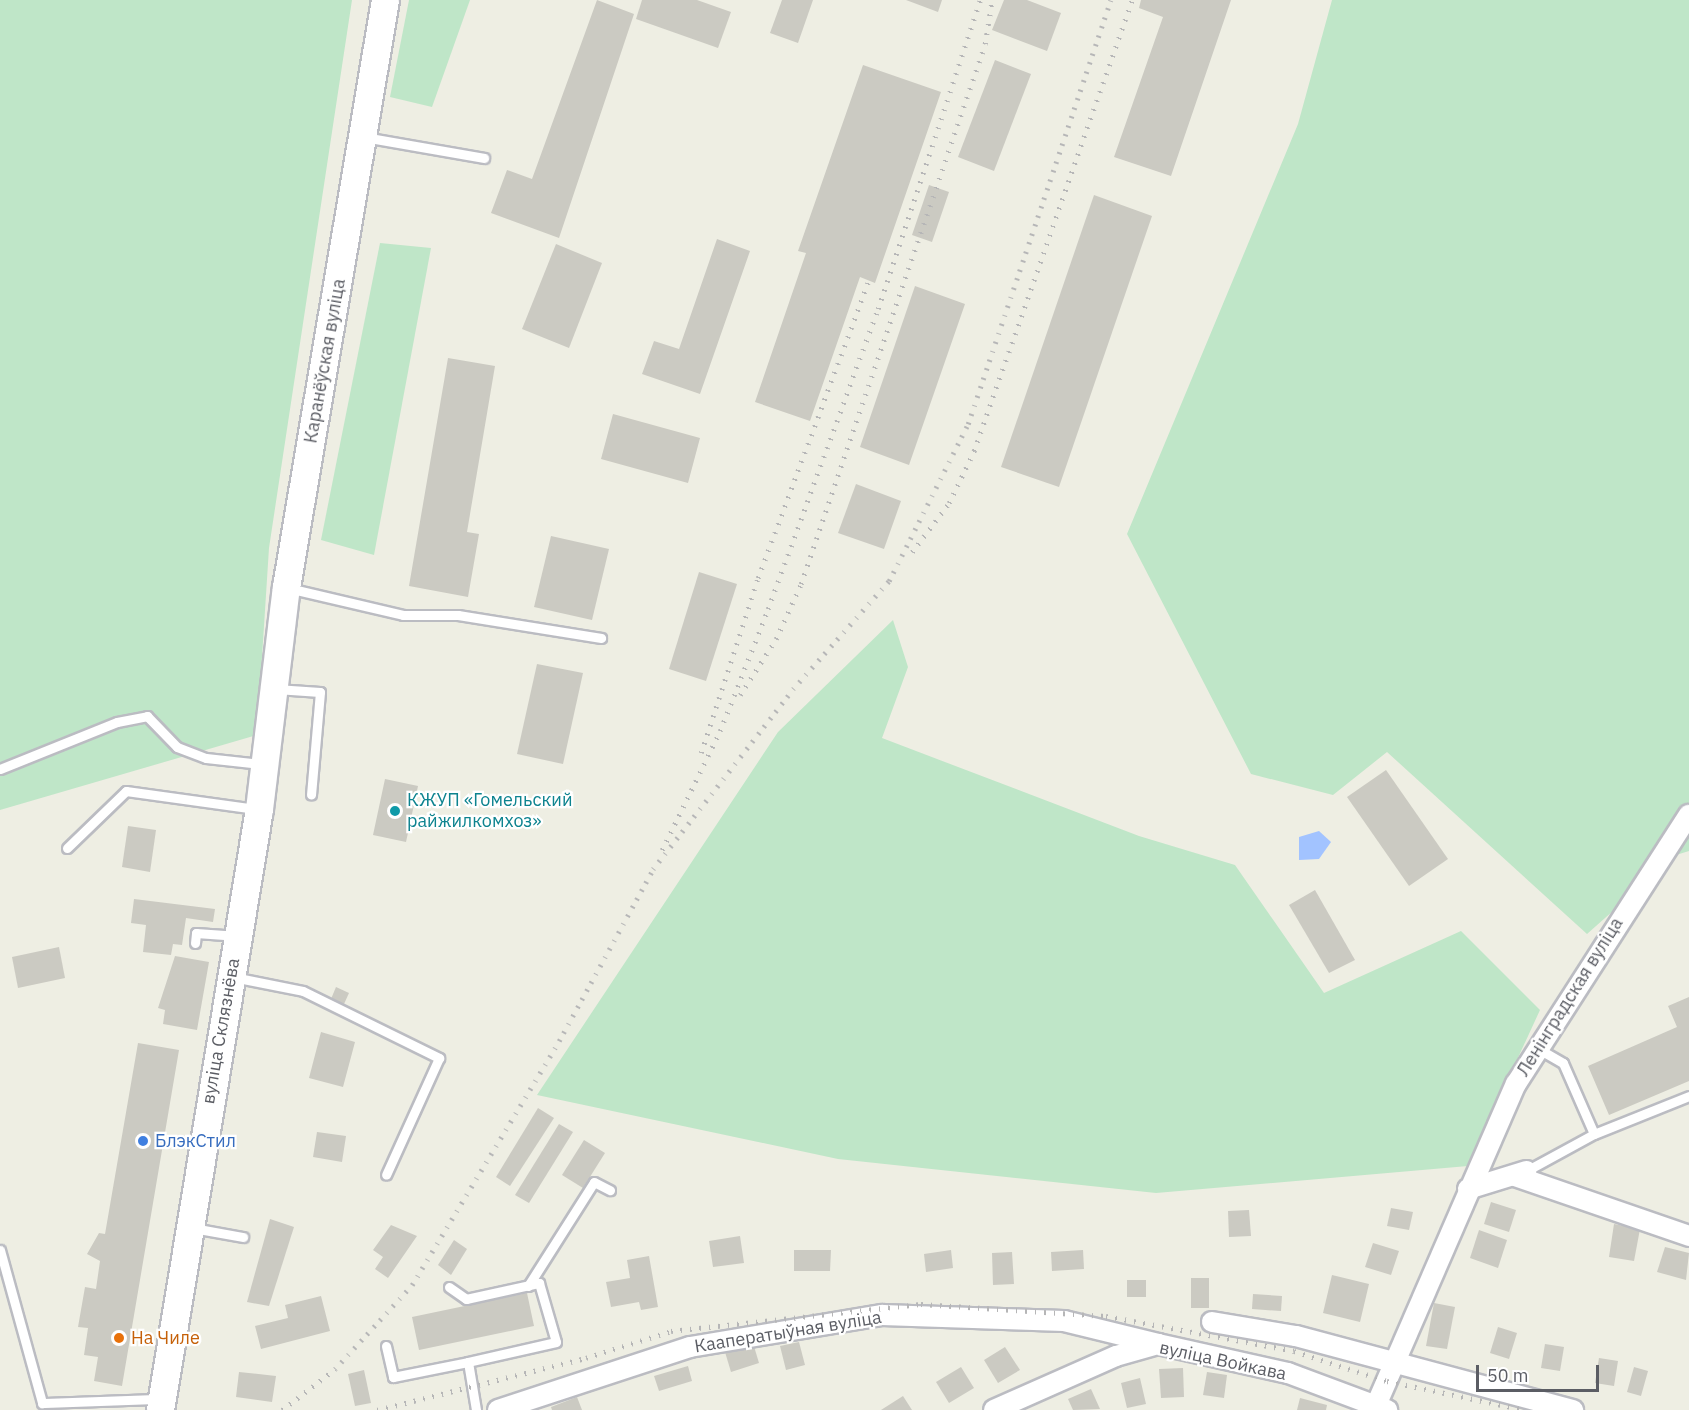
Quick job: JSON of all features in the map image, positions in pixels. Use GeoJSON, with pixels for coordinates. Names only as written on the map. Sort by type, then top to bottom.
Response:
{"type":"FeatureCollection","features":[{"type":"Feature","properties":{"kind":"main road","name":"Каранёўская вуліца"},"geometry":{"type":"LineString","coordinates":[[269,723],[276,689],[286,587],[364,137],[385,0]]}},
{"type":"Feature","properties":{"kind":"main road","name":"вуліца Склязнёва"},"geometry":{"type":"LineString","coordinates":[[160,1405],[238,937],[269,723]]}},
{"type":"Feature","properties":{"kind":"street","name":"Ленінградская вуліца"},"geometry":{"type":"LineString","coordinates":[[1379,1409],[1391,1364],[1468,1189],[1537,1048],[1689,815]]}},
{"type":"Feature","properties":{"kind":"street"},"geometry":{"type":"LineString","coordinates":[[1468,1189],[1520,1174],[1689,1236]]}},
{"type":"Feature","properties":{"kind":"street","name":"Кааператыўная вуліца"},"geometry":{"type":"LineString","coordinates":[[498,1410],[690,1347],[882,1315],[1064,1321],[1158,1344]]}},
{"type":"Feature","properties":{"kind":"street","name":"вуліца Войкава"},"geometry":{"type":"LineString","coordinates":[[1212,1322],[1296,1336],[1391,1364],[1573,1410]]}},
{"type":"Feature","properties":{"kind":"street","name":"вуліца Войкава"},"geometry":{"type":"LineString","coordinates":[[994,1410],[1116,1356],[1158,1344],[1288,1373],[1379,1409]]}},
{"type":"Feature","properties":{"kind":"lane"},"geometry":{"type":"LineString","coordinates":[[364,137],[484,158]]}},
{"type":"Feature","properties":{"kind":"lane"},"geometry":{"type":"LineString","coordinates":[[286,587],[394,613],[458,615],[601,638]]}},
{"type":"Feature","properties":{"kind":"lane"},"geometry":{"type":"LineString","coordinates":[[276,689],[320,692],[311,795]]}},
{"type":"Feature","properties":{"kind":"lane"},"geometry":{"type":"LineString","coordinates":[[0,769],[117,722],[147,716],[177,747],[206,758],[264,765]]}},
{"type":"Feature","properties":{"kind":"lane"},"geometry":{"type":"LineString","coordinates":[[67,848],[126,791],[258,809]]}},
{"type":"Feature","properties":{"kind":"lane"},"geometry":{"type":"LineString","coordinates":[[195,943],[196,933],[238,937]]}},
{"type":"Feature","properties":{"kind":"lane"},"geometry":{"type":"LineString","coordinates":[[231,976],[303,991],[439,1058],[386,1175]]}},
{"type":"Feature","properties":{"kind":"lane"},"geometry":{"type":"LineString","coordinates":[[1537,1048],[1563,1063],[1594,1134]]}},
{"type":"Feature","properties":{"kind":"lane"},"geometry":{"type":"LineString","coordinates":[[1520,1174],[1594,1134],[1689,1096]]}},
{"type":"Feature","properties":{"kind":"lane"},"geometry":{"type":"LineString","coordinates":[[528,1286],[594,1182],[610,1190]]}},
{"type":"Feature","properties":{"kind":"lane"},"geometry":{"type":"LineString","coordinates":[[188,1227],[243,1237]]}},
{"type":"Feature","properties":{"kind":"lane"},"geometry":{"type":"LineString","coordinates":[[0,1250],[42,1403],[160,1405]]}},
{"type":"Feature","properties":{"kind":"lane"},"geometry":{"type":"LineString","coordinates":[[386,1346],[393,1377],[556,1342],[539,1283],[466,1299],[449,1287]]}},
{"type":"Feature","properties":{"kind":"lane"},"geometry":{"type":"LineString","coordinates":[[468,1362],[476,1410]]}},
{"type":"Feature","properties":{"kind":"green space"},"geometry":{"type":"Polygon","coordinates":[[[0,0],[352,0],[269,548],[257,735],[0,810],[0,0]]]}},
{"type":"Feature","properties":{"kind":"green space"},"geometry":{"type":"Polygon","coordinates":[[[409,0],[470,0],[432,107],[390,97],[409,0]]]}},
{"type":"Feature","properties":{"kind":"green space"},"geometry":{"type":"Polygon","coordinates":[[[1332,0],[1689,0],[1689,851],[1676,855],[1587,934],[1387,752],[1333,795],[1251,774],[1127,534],[1298,124],[1332,0]]]}},
{"type":"Feature","properties":{"kind":"green space"},"geometry":{"type":"Polygon","coordinates":[[[380,243],[431,248],[374,555],[321,540],[380,243]]]}},
{"type":"Feature","properties":{"kind":"green space"},"geometry":{"type":"Polygon","coordinates":[[[893,620],[908,667],[882,738],[1139,836],[1235,865],[1324,993],[1461,931],[1540,1010],[1468,1166],[1156,1193],[838,1159],[537,1095],[778,732],[893,620]]]}},
{"type":"Feature","properties":{"kind":"water"},"geometry":{"type":"Polygon","coordinates":[[[1319,831],[1331,842],[1319,859],[1299,860],[1299,837],[1319,831]]]}},
{"type":"Feature","properties":{"kind":"building"},"geometry":{"type":"Polygon","coordinates":[[[597,0],[634,14],[559,238],[491,213],[507,170],[532,179],[597,0]]]}},
{"type":"Feature","properties":{"kind":"building"},"geometry":{"type":"Polygon","coordinates":[[[642,0],[697,0],[731,12],[718,48],[636,19],[642,0]]]}},
{"type":"Feature","properties":{"kind":"building"},"geometry":{"type":"Polygon","coordinates":[[[782,0],[813,0],[798,43],[770,33],[782,0]]]}},
{"type":"Feature","properties":{"kind":"building"},"geometry":{"type":"Polygon","coordinates":[[[906,0],[942,0],[938,12],[906,0]]]}},
{"type":"Feature","properties":{"kind":"building"},"geometry":{"type":"Polygon","coordinates":[[[1004,0],[1027,0],[1061,13],[1047,51],[992,30],[1004,0]]]}},
{"type":"Feature","properties":{"kind":"building"},"geometry":{"type":"Polygon","coordinates":[[[1141,0],[1231,0],[1171,176],[1114,157],[1163,17],[1139,8],[1141,0]]]}},
{"type":"Feature","properties":{"kind":"building"},"geometry":{"type":"Polygon","coordinates":[[[995,60],[1031,74],[994,171],[958,157],[995,60]]]}},
{"type":"Feature","properties":{"kind":"building"},"geometry":{"type":"Polygon","coordinates":[[[863,65],[941,92],[875,283],[860,277],[810,421],[755,402],[806,253],[798,251],[863,65]]]}},
{"type":"Feature","properties":{"kind":"building"},"geometry":{"type":"Polygon","coordinates":[[[929,185],[949,192],[932,242],[912,235],[929,185]]]}},
{"type":"Feature","properties":{"kind":"building"},"geometry":{"type":"Polygon","coordinates":[[[1094,195],[1152,216],[1059,487],[1001,467],[1094,195]]]}},
{"type":"Feature","properties":{"kind":"building"},"geometry":{"type":"Polygon","coordinates":[[[717,239],[750,251],[700,394],[642,374],[654,341],[679,349],[717,239]]]}},
{"type":"Feature","properties":{"kind":"building"},"geometry":{"type":"Polygon","coordinates":[[[556,244],[602,263],[569,348],[522,329],[556,244]]]}},
{"type":"Feature","properties":{"kind":"building"},"geometry":{"type":"Polygon","coordinates":[[[915,286],[965,304],[909,465],[860,447],[915,286]]]}},
{"type":"Feature","properties":{"kind":"building"},"geometry":{"type":"Polygon","coordinates":[[[448,358],[495,366],[467,532],[479,534],[468,597],[409,586],[448,358]]]}},
{"type":"Feature","properties":{"kind":"building"},"geometry":{"type":"Polygon","coordinates":[[[613,414],[700,438],[688,483],[601,459],[613,414]]]}},
{"type":"Feature","properties":{"kind":"building"},"geometry":{"type":"Polygon","coordinates":[[[856,484],[901,501],[884,549],[838,533],[856,484]]]}},
{"type":"Feature","properties":{"kind":"building"},"geometry":{"type":"Polygon","coordinates":[[[551,536],[609,549],[592,620],[534,607],[551,536]]]}},
{"type":"Feature","properties":{"kind":"building"},"geometry":{"type":"Polygon","coordinates":[[[699,572],[737,584],[706,681],[669,669],[699,572]]]}},
{"type":"Feature","properties":{"kind":"building"},"geometry":{"type":"Polygon","coordinates":[[[537,664],[583,673],[563,764],[517,754],[537,664]]]}},
{"type":"Feature","properties":{"kind":"building"},"geometry":{"type":"Polygon","coordinates":[[[1386,770],[1448,859],[1409,886],[1347,797],[1386,770]]]}},
{"type":"Feature","properties":{"kind":"building","name":"КЖУП «Гомельский райжилкомхоз»"},"geometry":{"type":"Polygon","coordinates":[[[385,779],[418,786],[406,842],[373,835],[385,779]]]}},
{"type":"Feature","properties":{"kind":"building"},"geometry":{"type":"Polygon","coordinates":[[[128,826],[156,830],[150,872],[122,867],[128,826]]]}},
{"type":"Feature","properties":{"kind":"building"},"geometry":{"type":"Polygon","coordinates":[[[1315,890],[1355,960],[1329,973],[1289,905],[1315,890]]]}},
{"type":"Feature","properties":{"kind":"building"},"geometry":{"type":"Polygon","coordinates":[[[134,899],[215,909],[213,922],[186,918],[182,945],[173,944],[171,955],[143,952],[146,925],[131,923],[134,899]]]}},
{"type":"Feature","properties":{"kind":"building"},"geometry":{"type":"Polygon","coordinates":[[[59,947],[65,978],[18,988],[12,957],[59,947]]]}},
{"type":"Feature","properties":{"kind":"building"},"geometry":{"type":"Polygon","coordinates":[[[175,956],[209,962],[197,1030],[163,1024],[165,1010],[158,1008],[175,956]]]}},
{"type":"Feature","properties":{"kind":"building"},"geometry":{"type":"Polygon","coordinates":[[[336,987],[349,993],[344,1004],[331,999],[336,987]]]}},
{"type":"Feature","properties":{"kind":"building"},"geometry":{"type":"Polygon","coordinates":[[[1689,997],[1689,1081],[1609,1115],[1588,1066],[1677,1027],[1668,1006],[1689,997]]]}},
{"type":"Feature","properties":{"kind":"building"},"geometry":{"type":"Polygon","coordinates":[[[321,1032],[355,1042],[343,1087],[309,1078],[321,1032]]]}},
{"type":"Feature","properties":{"kind":"building","name":"БлэкСтил"},"geometry":{"type":"Polygon","coordinates":[[[138,1043],[179,1050],[122,1386],[94,1381],[98,1357],[84,1355],[88,1328],[78,1327],[85,1287],[96,1289],[100,1261],[87,1254],[99,1233],[105,1234],[138,1043]]]}},
{"type":"Feature","properties":{"kind":"building"},"geometry":{"type":"Polygon","coordinates":[[[538,1108],[554,1118],[510,1186],[496,1177],[538,1108]]]}},
{"type":"Feature","properties":{"kind":"building"},"geometry":{"type":"Polygon","coordinates":[[[559,1124],[573,1132],[529,1203],[515,1195],[559,1124]]]}},
{"type":"Feature","properties":{"kind":"building"},"geometry":{"type":"Polygon","coordinates":[[[317,1132],[346,1136],[342,1162],[313,1157],[317,1132]]]}},
{"type":"Feature","properties":{"kind":"building"},"geometry":{"type":"Polygon","coordinates":[[[584,1140],[605,1153],[583,1188],[562,1175],[584,1140]]]}},
{"type":"Feature","properties":{"kind":"building"},"geometry":{"type":"Polygon","coordinates":[[[1491,1202],[1516,1210],[1509,1232],[1484,1224],[1491,1202]]]}},
{"type":"Feature","properties":{"kind":"building"},"geometry":{"type":"Polygon","coordinates":[[[1391,1208],[1413,1212],[1409,1230],[1387,1226],[1391,1208]]]}},
{"type":"Feature","properties":{"kind":"building"},"geometry":{"type":"Polygon","coordinates":[[[1249,1210],[1251,1236],[1229,1237],[1228,1211],[1249,1210]]]}},
{"type":"Feature","properties":{"kind":"building"},"geometry":{"type":"Polygon","coordinates":[[[270,1219],[294,1227],[269,1306],[247,1302],[270,1219]]]}},
{"type":"Feature","properties":{"kind":"building"},"geometry":{"type":"Polygon","coordinates":[[[1614,1224],[1640,1229],[1634,1261],[1609,1257],[1614,1224]]]}},
{"type":"Feature","properties":{"kind":"building"},"geometry":{"type":"Polygon","coordinates":[[[391,1225],[417,1236],[388,1278],[375,1269],[383,1257],[373,1250],[391,1225]]]}},
{"type":"Feature","properties":{"kind":"building"},"geometry":{"type":"Polygon","coordinates":[[[1479,1230],[1507,1240],[1498,1268],[1470,1258],[1479,1230]]]}},
{"type":"Feature","properties":{"kind":"building"},"geometry":{"type":"Polygon","coordinates":[[[740,1236],[744,1263],[713,1267],[709,1241],[740,1236]]]}},
{"type":"Feature","properties":{"kind":"building"},"geometry":{"type":"Polygon","coordinates":[[[454,1240],[467,1249],[451,1275],[438,1265],[454,1240]]]}},
{"type":"Feature","properties":{"kind":"building"},"geometry":{"type":"Polygon","coordinates":[[[1373,1243],[1399,1251],[1391,1275],[1365,1267],[1373,1243]]]}},
{"type":"Feature","properties":{"kind":"building"},"geometry":{"type":"Polygon","coordinates":[[[1665,1247],[1689,1253],[1686,1280],[1657,1272],[1665,1247]]]}},
{"type":"Feature","properties":{"kind":"building"},"geometry":{"type":"Polygon","coordinates":[[[794,1250],[831,1250],[830,1271],[794,1271],[794,1250]]]}},
{"type":"Feature","properties":{"kind":"building"},"geometry":{"type":"Polygon","coordinates":[[[951,1250],[953,1268],[926,1272],[924,1254],[951,1250]]]}},
{"type":"Feature","properties":{"kind":"building"},"geometry":{"type":"Polygon","coordinates":[[[1083,1250],[1084,1269],[1052,1271],[1051,1252],[1083,1250]]]}},
{"type":"Feature","properties":{"kind":"building"},"geometry":{"type":"Polygon","coordinates":[[[1012,1252],[1014,1284],[993,1285],[992,1253],[1012,1252]]]}},
{"type":"Feature","properties":{"kind":"building"},"geometry":{"type":"Polygon","coordinates":[[[649,1256],[658,1307],[641,1310],[639,1302],[611,1307],[606,1282],[630,1278],[627,1260],[649,1256]]]}},
{"type":"Feature","properties":{"kind":"building"},"geometry":{"type":"Polygon","coordinates":[[[1332,1275],[1369,1284],[1360,1322],[1323,1313],[1332,1275]]]}},
{"type":"Feature","properties":{"kind":"building"},"geometry":{"type":"Polygon","coordinates":[[[1191,1278],[1209,1278],[1209,1308],[1191,1308],[1191,1278]]]}},
{"type":"Feature","properties":{"kind":"building"},"geometry":{"type":"Polygon","coordinates":[[[1127,1280],[1146,1280],[1146,1297],[1127,1297],[1127,1280]]]}},
{"type":"Feature","properties":{"kind":"building"},"geometry":{"type":"Polygon","coordinates":[[[527,1293],[534,1326],[419,1350],[412,1317],[527,1293]]]}},
{"type":"Feature","properties":{"kind":"building"},"geometry":{"type":"Polygon","coordinates":[[[1253,1294],[1282,1296],[1281,1311],[1252,1309],[1253,1294]]]}},
{"type":"Feature","properties":{"kind":"building"},"geometry":{"type":"Polygon","coordinates":[[[321,1296],[330,1331],[261,1349],[255,1326],[288,1318],[285,1305],[321,1296]]]}},
{"type":"Feature","properties":{"kind":"building"},"geometry":{"type":"Polygon","coordinates":[[[1434,1303],[1455,1307],[1447,1349],[1426,1346],[1434,1303]]]}},
{"type":"Feature","properties":{"kind":"building"},"geometry":{"type":"Polygon","coordinates":[[[1498,1327],[1517,1333],[1509,1359],[1490,1353],[1498,1327]]]}},
{"type":"Feature","properties":{"kind":"building"},"geometry":{"type":"Polygon","coordinates":[[[799,1342],[805,1365],[786,1370],[780,1346],[799,1342]]]}},
{"type":"Feature","properties":{"kind":"building"},"geometry":{"type":"Polygon","coordinates":[[[753,1343],[759,1363],[731,1372],[725,1352],[753,1343]]]}},
{"type":"Feature","properties":{"kind":"building"},"geometry":{"type":"Polygon","coordinates":[[[1545,1344],[1564,1347],[1560,1371],[1541,1368],[1545,1344]]]}},
{"type":"Feature","properties":{"kind":"building"},"geometry":{"type":"Polygon","coordinates":[[[1005,1347],[1020,1370],[998,1383],[984,1360],[1005,1347]]]}},
{"type":"Feature","properties":{"kind":"building"},"geometry":{"type":"Polygon","coordinates":[[[1599,1358],[1618,1361],[1614,1386],[1595,1383],[1599,1358]]]}},
{"type":"Feature","properties":{"kind":"building"},"geometry":{"type":"Polygon","coordinates":[[[688,1366],[692,1381],[659,1391],[654,1376],[688,1366]]]}},
{"type":"Feature","properties":{"kind":"building"},"geometry":{"type":"Polygon","coordinates":[[[961,1367],[974,1388],[949,1403],[936,1382],[961,1367]]]}},
{"type":"Feature","properties":{"kind":"building"},"geometry":{"type":"Polygon","coordinates":[[[1634,1367],[1648,1371],[1641,1396],[1627,1392],[1634,1367]]]}},
{"type":"Feature","properties":{"kind":"building"},"geometry":{"type":"Polygon","coordinates":[[[1183,1368],[1184,1397],[1161,1398],[1159,1369],[1183,1368]]]}},
{"type":"Feature","properties":{"kind":"building"},"geometry":{"type":"Polygon","coordinates":[[[364,1370],[371,1403],[355,1406],[348,1374],[364,1370]]]}},
{"type":"Feature","properties":{"kind":"building"},"geometry":{"type":"Polygon","coordinates":[[[239,1372],[276,1376],[272,1402],[236,1397],[239,1372]]]}},
{"type":"Feature","properties":{"kind":"building"},"geometry":{"type":"Polygon","coordinates":[[[1207,1372],[1227,1375],[1224,1398],[1203,1395],[1207,1372]]]}},
{"type":"Feature","properties":{"kind":"building"},"geometry":{"type":"Polygon","coordinates":[[[1140,1378],[1146,1404],[1127,1408],[1121,1383],[1140,1378]]]}},
{"type":"Feature","properties":{"kind":"building"},"geometry":{"type":"Polygon","coordinates":[[[1091,1389],[1100,1409],[1073,1410],[1068,1399],[1091,1389]]]}},
{"type":"Feature","properties":{"kind":"building"},"geometry":{"type":"Polygon","coordinates":[[[903,1396],[912,1410],[881,1410],[903,1396]]]}},
{"type":"Feature","properties":{"kind":"building"},"geometry":{"type":"Polygon","coordinates":[[[577,1397],[582,1410],[552,1410],[551,1407],[577,1397]]]}},
{"type":"Feature","properties":{"kind":"building"},"geometry":{"type":"Polygon","coordinates":[[[1300,1398],[1327,1405],[1326,1410],[1297,1410],[1300,1398]]]}},
{"type":"Feature","properties":{"kind":"railway"},"geometry":{"type":"LineString","coordinates":[[662,850],[720,731],[768,609],[878,309],[980,0]]}},
{"type":"Feature","properties":{"kind":"railway"},"geometry":{"type":"LineString","coordinates":[[740,695],[776,639],[801,584],[985,44],[992,0]]}},
{"type":"Feature","properties":{"kind":"railway"},"geometry":{"type":"LineString","coordinates":[[282,1410],[335,1369],[412,1285],[559,1041],[653,869],[793,689],[889,581],[968,424],[1111,0]]}},
{"type":"Feature","properties":{"kind":"railway"},"geometry":{"type":"LineString","coordinates":[[912,552],[949,503],[974,451],[1132,0]]}},
{"type":"Feature","properties":{"kind":"railway"},"geometry":{"type":"LineString","coordinates":[[701,753],[758,578],[869,280]]}},
{"type":"Feature","properties":{"kind":"railway"},"geometry":{"type":"LineString","coordinates":[[377,1410],[586,1358],[671,1331],[921,1304],[1106,1316],[1294,1351],[1387,1381],[1526,1410]]}},
{"type":"Feature","properties":{"kind":"place","name":"КЖУП «Гомельский райжилкомхоз»"},"geometry":{"type":"Point","coordinates":[395,811]}},
{"type":"Feature","properties":{"kind":"place","name":"БлэкСтил"},"geometry":{"type":"Point","coordinates":[143,1141]}},
{"type":"Feature","properties":{"kind":"place","name":"На Чиле"},"geometry":{"type":"Point","coordinates":[119,1338]}}]}
